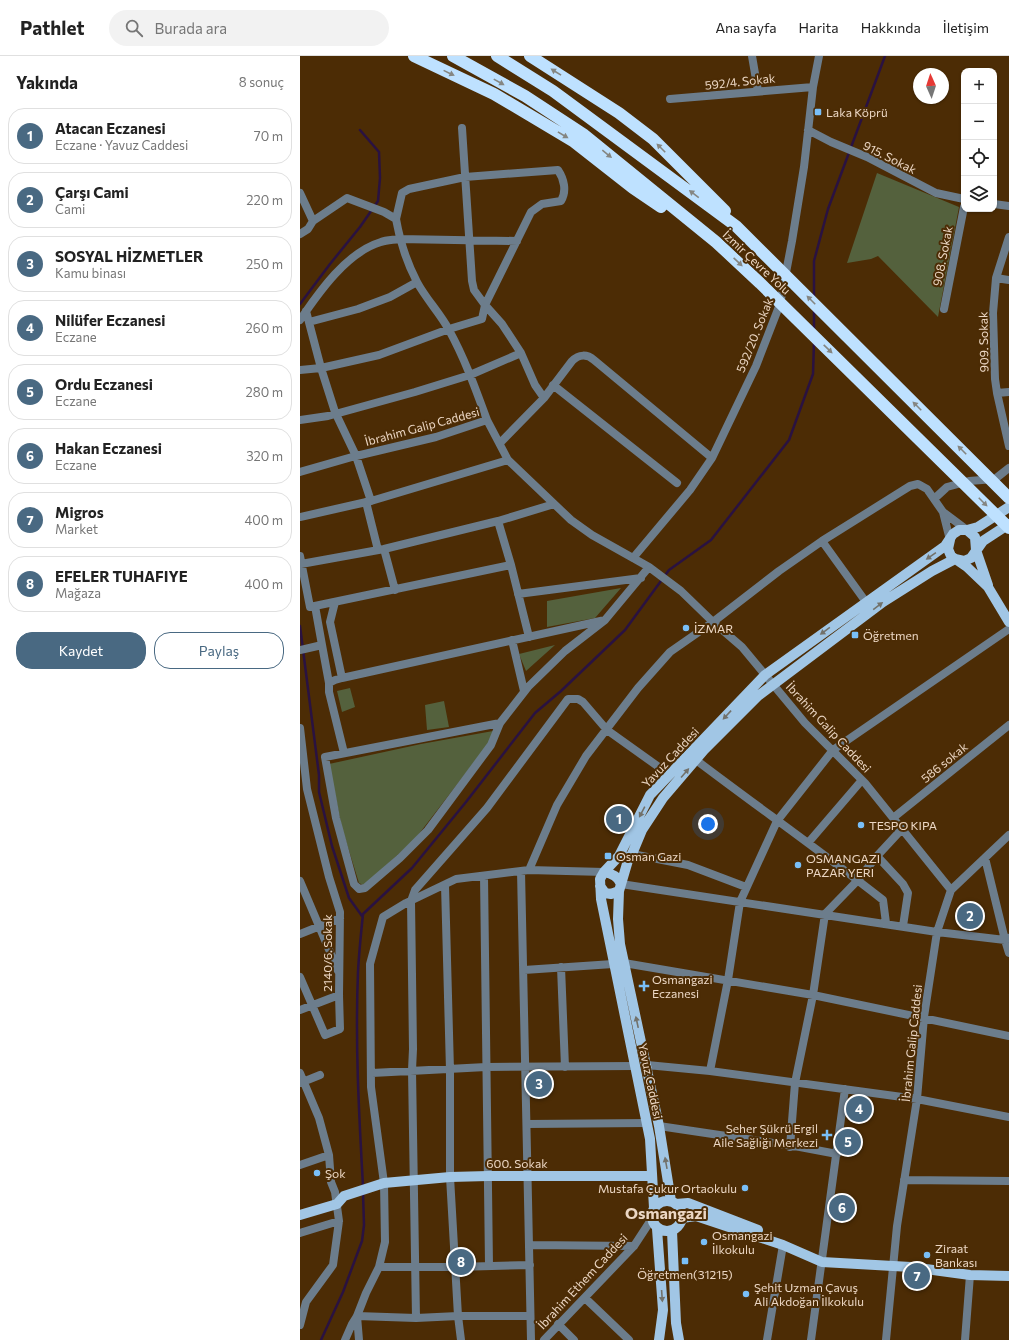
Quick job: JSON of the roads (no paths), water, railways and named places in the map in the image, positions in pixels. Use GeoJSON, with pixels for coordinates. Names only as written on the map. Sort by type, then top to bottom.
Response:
{"type":"FeatureCollection","features":[{"type":"Feature","properties":{"kind":"highway"},"geometry":{"type":"LineString","coordinates":[[414,56],[494,94],[573,141],[633,188],[716,242]]}},
{"type":"Feature","properties":{"kind":"highway","name":"İzmir Çevre Yolu"},"geometry":{"type":"LineString","coordinates":[[453,56],[525,96],[583,134],[716,242],[760,283],[1009,528]]}},
{"type":"Feature","properties":{"kind":"highway","name":"İzmir Çevre Yolu"},"geometry":{"type":"LineString","coordinates":[[497,56],[553,91],[736,226],[1009,498]]}},
{"type":"Feature","properties":{"kind":"highway"},"geometry":{"type":"LineString","coordinates":[[530,56],[619,113],[653,139],[720,205],[736,226]]}},
{"type":"Feature","properties":{"kind":"main road","name":"Yavuz Caddesi"},"geometry":{"type":"LineString","coordinates":[[654,1208],[650,1139],[613,964],[601,899],[600,879],[604,872],[619,856],[650,795],[765,675],[945,546],[953,534],[959,530],[967,530],[978,527],[1009,507]]}},
{"type":"Feature","properties":{"kind":"main road","name":"Yavuz Caddesi"},"geometry":{"type":"LineString","coordinates":[[673,1202],[659,1126],[620,944],[618,919],[620,888],[629,857],[632,854],[642,830],[663,798],[696,760],[758,696],[883,602],[932,570],[955,559],[964,560],[971,558],[983,541],[1009,524]]}},
{"type":"Feature","properties":{"kind":"main road"},"geometry":{"type":"LineString","coordinates":[[967,530],[975,537],[976,550],[988,587],[1009,622]]}},
{"type":"Feature","properties":{"kind":"main road"},"geometry":{"type":"LineString","coordinates":[[950,540],[948,550],[951,556],[967,567],[988,587]]}},
{"type":"Feature","properties":{"kind":"main road"},"geometry":{"type":"LineString","coordinates":[[600,886],[605,893],[611,894],[620,888],[620,879],[604,872]]}},
{"type":"Feature","properties":{"kind":"main road","name":"600. Sokak"},"geometry":{"type":"LineString","coordinates":[[337,1204],[344,1196],[382,1184],[413,1180],[488,1176],[652,1176]]}},
{"type":"Feature","properties":{"kind":"main road"},"geometry":{"type":"LineString","coordinates":[[659,1340],[663,1310],[657,1229],[651,1220],[651,1213],[661,1202],[688,1203],[776,1237],[783,1244]]}},
{"type":"Feature","properties":{"kind":"main road"},"geometry":{"type":"LineString","coordinates":[[657,1229],[664,1232],[672,1231],[677,1228],[682,1218],[682,1213],[673,1202]]}},
{"type":"Feature","properties":{"kind":"main road"},"geometry":{"type":"LineString","coordinates":[[300,1215],[337,1204]]}},
{"type":"Feature","properties":{"kind":"main road"},"geometry":{"type":"LineString","coordinates":[[682,1218],[696,1216],[783,1244],[822,1262],[911,1267],[970,1275],[1009,1276]]}},
{"type":"Feature","properties":{"kind":"main road"},"geometry":{"type":"LineString","coordinates":[[672,1231],[676,1323],[678,1336]]}},
{"type":"Feature","properties":{"kind":"street"},"geometry":{"type":"LineString","coordinates":[[752,56],[758,91]]}},
{"type":"Feature","properties":{"kind":"street","name":"592/20. Sokak"},"geometry":{"type":"LineString","coordinates":[[633,558],[690,490],[712,458],[756,366],[780,304],[792,241],[813,87],[819,56]]}},
{"type":"Feature","properties":{"kind":"street","name":"592/4. Sokak"},"geometry":{"type":"LineString","coordinates":[[670,99],[813,87]]}},
{"type":"Feature","properties":{"kind":"street"},"geometry":{"type":"LineString","coordinates":[[462,128],[472,281],[474,290],[502,324],[521,353],[536,385],[544,398]]}},
{"type":"Feature","properties":{"kind":"street","name":"915. Sokak"},"geometry":{"type":"LineString","coordinates":[[808,130],[831,142],[867,157],[936,193],[961,199]]}},
{"type":"Feature","properties":{"kind":"street"},"geometry":{"type":"LineString","coordinates":[[300,370],[321,368],[379,355],[449,329],[482,319],[485,305],[531,212],[542,204],[561,201],[564,195],[563,180],[558,170],[465,177],[409,189],[402,192],[396,219],[399,239],[417,282],[449,329],[470,374],[487,420]]}},
{"type":"Feature","properties":{"kind":"street"},"geometry":{"type":"LineString","coordinates":[[300,193],[313,221]]}},
{"type":"Feature","properties":{"kind":"street"},"geometry":{"type":"LineString","coordinates":[[300,234],[308,229],[313,221],[347,198],[384,212],[396,219]]}},
{"type":"Feature","properties":{"kind":"street"},"geometry":{"type":"LineString","coordinates":[[997,204],[1009,206]]}},
{"type":"Feature","properties":{"kind":"street","name":"908. Sokak"},"geometry":{"type":"LineString","coordinates":[[944,309],[963,212]]}},
{"type":"Feature","properties":{"kind":"street","name":"909. Sokak"},"geometry":{"type":"LineString","coordinates":[[1009,237],[996,278],[993,313],[995,379],[1009,446]]}},
{"type":"Feature","properties":{"kind":"street"},"geometry":{"type":"LineString","coordinates":[[300,320],[342,267],[362,250],[381,241],[399,239],[517,241]]}},
{"type":"Feature","properties":{"kind":"street"},"geometry":{"type":"LineString","coordinates":[[996,278],[1009,280]]}},
{"type":"Feature","properties":{"kind":"street"},"geometry":{"type":"LineString","coordinates":[[310,322],[358,309],[384,300],[417,282]]}},
{"type":"Feature","properties":{"kind":"street"},"geometry":{"type":"LineString","coordinates":[[306,311],[321,368],[336,414],[356,456],[381,549],[395,590]]}},
{"type":"Feature","properties":{"kind":"street"},"geometry":{"type":"LineString","coordinates":[[300,420],[336,414],[415,392],[470,374],[521,353]]}},
{"type":"Feature","properties":{"kind":"street"},"geometry":{"type":"LineString","coordinates":[[500,443],[544,398],[575,358],[584,355],[590,357],[712,458]]}},
{"type":"Feature","properties":{"kind":"street"},"geometry":{"type":"LineString","coordinates":[[553,385],[677,483]]}},
{"type":"Feature","properties":{"kind":"street"},"geometry":{"type":"LineString","coordinates":[[997,393],[1009,392]]}},
{"type":"Feature","properties":{"kind":"street","name":"İbrahim Galip Caddesi"},"geometry":{"type":"LineString","coordinates":[[300,472],[436,436],[487,420],[508,460],[571,520],[611,547],[658,573],[682,591],[713,622],[742,647],[805,723],[862,780],[951,890],[937,932],[924,1017],[917,1099],[896,1226],[886,1340]]}},
{"type":"Feature","properties":{"kind":"street"},"geometry":{"type":"LineString","coordinates":[[300,517],[368,501],[508,460]]}},
{"type":"Feature","properties":{"kind":"street"},"geometry":{"type":"LineString","coordinates":[[934,499],[947,487],[969,481],[995,479],[1009,468]]}},
{"type":"Feature","properties":{"kind":"street"},"geometry":{"type":"LineString","coordinates":[[531,1340],[525,1075],[525,870],[557,805],[586,756],[638,688],[670,652],[822,541],[910,486],[918,484],[927,488],[943,512],[967,530]]}},
{"type":"Feature","properties":{"kind":"street"},"geometry":{"type":"LineString","coordinates":[[511,565],[310,607],[301,560],[381,549],[498,520],[554,504]]}},
{"type":"Feature","properties":{"kind":"street"},"geometry":{"type":"LineString","coordinates":[[943,512],[950,540]]}},
{"type":"Feature","properties":{"kind":"street"},"geometry":{"type":"LineString","coordinates":[[498,520],[529,636]]}},
{"type":"Feature","properties":{"kind":"street"},"geometry":{"type":"LineString","coordinates":[[822,541],[866,602]]}},
{"type":"Feature","properties":{"kind":"street"},"geometry":{"type":"LineString","coordinates":[[500,723],[325,757],[336,818],[354,884],[359,889],[365,888],[400,858],[428,830],[491,745],[500,723],[524,691],[565,651],[605,620],[649,567]]}},
{"type":"Feature","properties":{"kind":"street"},"geometry":{"type":"LineString","coordinates":[[518,594],[641,578]]}},
{"type":"Feature","properties":{"kind":"street"},"geometry":{"type":"LineString","coordinates":[[335,602],[330,622],[342,678]]}},
{"type":"Feature","properties":{"kind":"street"},"geometry":{"type":"LineString","coordinates":[[315,606],[329,684],[329,692],[344,753]]}},
{"type":"Feature","properties":{"kind":"street"},"geometry":{"type":"LineString","coordinates":[[329,684],[342,678],[605,620]]}},
{"type":"Feature","properties":{"kind":"street"},"geometry":{"type":"LineString","coordinates":[[710,1071],[728,980],[740,902],[777,821],[832,750],[1009,629]]}},
{"type":"Feature","properties":{"kind":"street"},"geometry":{"type":"LineString","coordinates":[[512,640],[524,691]]}},
{"type":"Feature","properties":{"kind":"street"},"geometry":{"type":"LineString","coordinates":[[300,650],[322,645]]}},
{"type":"Feature","properties":{"kind":"street"},"geometry":{"type":"LineString","coordinates":[[416,1318],[413,1180],[411,901],[415,890],[486,808],[568,699],[578,699],[583,702],[607,730],[670,775]]}},
{"type":"Feature","properties":{"kind":"street","name":"586 sokak"},"geometry":{"type":"LineString","coordinates":[[893,818],[1009,725]]}},
{"type":"Feature","properties":{"kind":"street","name":"2140/6. Sokak"},"geometry":{"type":"LineString","coordinates":[[300,728],[307,789],[340,918],[340,1029],[325,1035],[300,977]]}},
{"type":"Feature","properties":{"kind":"street"},"geometry":{"type":"LineString","coordinates":[[696,760],[883,900],[886,924]]}},
{"type":"Feature","properties":{"kind":"street"},"geometry":{"type":"LineString","coordinates":[[808,843],[862,780]]}},
{"type":"Feature","properties":{"kind":"street"},"geometry":{"type":"LineString","coordinates":[[790,1147],[795,1083],[813,995],[825,914],[858,880],[877,856],[902,829]]}},
{"type":"Feature","properties":{"kind":"street"},"geometry":{"type":"LineString","coordinates":[[951,890],[1009,835]]}},
{"type":"Feature","properties":{"kind":"street"},"geometry":{"type":"LineString","coordinates":[[632,854],[688,866],[746,887]]}},
{"type":"Feature","properties":{"kind":"street"},"geometry":{"type":"LineString","coordinates":[[877,856],[903,884],[908,893],[903,926]]}},
{"type":"Feature","properties":{"kind":"street"},"geometry":{"type":"LineString","coordinates":[[985,858],[1007,939],[1009,952]]}},
{"type":"Feature","properties":{"kind":"street"},"geometry":{"type":"LineString","coordinates":[[345,1340],[379,1267],[384,1242],[382,1184],[371,1087],[370,964],[383,917],[406,903],[456,879],[525,870],[604,872]]}},
{"type":"Feature","properties":{"kind":"street"},"geometry":{"type":"LineString","coordinates":[[484,876],[489,1265]]}},
{"type":"Feature","properties":{"kind":"street"},"geometry":{"type":"LineString","coordinates":[[300,881],[340,975]]}},
{"type":"Feature","properties":{"kind":"street"},"geometry":{"type":"LineString","coordinates":[[445,884],[450,1070],[450,1177],[458,1316],[461,1340]]}},
{"type":"Feature","properties":{"kind":"street"},"geometry":{"type":"LineString","coordinates":[[620,888],[740,902],[937,932],[1007,939]]}},
{"type":"Feature","properties":{"kind":"street"},"geometry":{"type":"LineString","coordinates":[[300,934],[340,918]]}},
{"type":"Feature","properties":{"kind":"street"},"geometry":{"type":"LineString","coordinates":[[624,963],[813,995],[1009,1036]]}},
{"type":"Feature","properties":{"kind":"street"},"geometry":{"type":"LineString","coordinates":[[524,970],[613,964]]}},
{"type":"Feature","properties":{"kind":"street"},"geometry":{"type":"LineString","coordinates":[[561,967],[565,1067]]}},
{"type":"Feature","properties":{"kind":"street"},"geometry":{"type":"LineString","coordinates":[[300,1010],[339,995]]}},
{"type":"Feature","properties":{"kind":"street"},"geometry":{"type":"LineString","coordinates":[[648,1074],[647,1065],[710,1071],[917,1099],[1009,1116]]}},
{"type":"Feature","properties":{"kind":"street"},"geometry":{"type":"LineString","coordinates":[[372,1073],[412,1070],[486,1068],[635,1066]]}},
{"type":"Feature","properties":{"kind":"street"},"geometry":{"type":"LineString","coordinates":[[300,1073],[302,1082],[319,1118],[329,1155],[339,1221],[333,1265],[303,1303],[300,1325]]}},
{"type":"Feature","properties":{"kind":"street"},"geometry":{"type":"LineString","coordinates":[[302,1082],[320,1075]]}},
{"type":"Feature","properties":{"kind":"street"},"geometry":{"type":"LineString","coordinates":[[811,1340],[845,1089]]}},
{"type":"Feature","properties":{"kind":"street"},"geometry":{"type":"LineString","coordinates":[[527,1124],[647,1123]]}},
{"type":"Feature","properties":{"kind":"street"},"geometry":{"type":"LineString","coordinates":[[659,1126],[837,1154]]}},
{"type":"Feature","properties":{"kind":"street"},"geometry":{"type":"LineString","coordinates":[[300,1165],[329,1155]]}},
{"type":"Feature","properties":{"kind":"street"},"geometry":{"type":"LineString","coordinates":[[904,1180],[1009,1181]]}},
{"type":"Feature","properties":{"kind":"street","name":"İbrahim Ethem Caddesi"},"geometry":{"type":"LineString","coordinates":[[544,1340],[634,1246],[651,1220]]}},
{"type":"Feature","properties":{"kind":"street"},"geometry":{"type":"LineString","coordinates":[[300,1234],[339,1221]]}},
{"type":"Feature","properties":{"kind":"street"},"geometry":{"type":"LineString","coordinates":[[767,1340],[783,1244]]}},
{"type":"Feature","properties":{"kind":"street"},"geometry":{"type":"LineString","coordinates":[[530,1245],[634,1246]]}},
{"type":"Feature","properties":{"kind":"street"},"geometry":{"type":"LineString","coordinates":[[379,1267],[530,1265]]}},
{"type":"Feature","properties":{"kind":"street"},"geometry":{"type":"LineString","coordinates":[[965,1340],[970,1275]]}},
{"type":"Feature","properties":{"kind":"street"},"geometry":{"type":"LineString","coordinates":[[585,1298],[629,1340]]}},
{"type":"Feature","properties":{"kind":"street"},"geometry":{"type":"LineString","coordinates":[[357,1316],[416,1318],[458,1316],[530,1316]]}},
{"type":"Feature","properties":{"kind":"street"},"geometry":{"type":"LineString","coordinates":[[357,1316],[359,1340]]}},
{"type":"Feature","properties":{"kind":"street"},"geometry":{"type":"LineString","coordinates":[[558,1324],[574,1340]]}},
{"type":"Feature","properties":{"kind":"street"},"geometry":{"type":"LineString","coordinates":[[678,1336],[685,1340]]}},
{"type":"Feature","properties":{"kind":"waterway"},"geometry":{"type":"LineString","coordinates":[[814,297],[814,261],[828,209],[885,56]]}},
{"type":"Feature","properties":{"kind":"waterway"},"geometry":{"type":"LineString","coordinates":[[300,304],[360,227],[378,201],[380,178],[379,152],[360,130]]}},
{"type":"Feature","properties":{"kind":"waterway"},"geometry":{"type":"LineString","coordinates":[[814,308],[814,329]]}},
{"type":"Feature","properties":{"kind":"waterway"},"geometry":{"type":"LineString","coordinates":[[363,1186],[357,1052],[358,972],[363,914],[412,868],[466,802],[535,713],[561,691],[625,630],[669,570],[711,540],[789,440],[813,374],[814,342]]}},
{"type":"Feature","properties":{"kind":"waterway"},"geometry":{"type":"LineString","coordinates":[[300,626],[319,775],[319,792],[332,846],[349,898],[362,916]]}},
{"type":"Feature","properties":{"kind":"waterway"},"geometry":{"type":"LineString","coordinates":[[321,1340],[343,1292],[362,1241],[364,1225],[363,1193]]}},
{"type":"Feature","properties":{"kind":"place","name":"Laka Köprü"},"geometry":{"type":"Point","coordinates":[818,112]}},
{"type":"Feature","properties":{"kind":"place","name":"İZMAR"},"geometry":{"type":"Point","coordinates":[686,628]}},
{"type":"Feature","properties":{"kind":"place","name":"Öğretmen"},"geometry":{"type":"Point","coordinates":[855,635]}},
{"type":"Feature","properties":{"kind":"place","name":"Atacan Eczanesi"},"geometry":{"type":"Point","coordinates":[619,819]}},
{"type":"Feature","properties":{"kind":"place","name":"TESPO KIPA"},"geometry":{"type":"Point","coordinates":[861,825]}},
{"type":"Feature","properties":{"kind":"place","name":"Osman Gazi"},"geometry":{"type":"Point","coordinates":[608,856]}},
{"type":"Feature","properties":{"kind":"place","name":"OSMANGAZI PAZAR YERI"},"geometry":{"type":"Point","coordinates":[798,865]}},
{"type":"Feature","properties":{"kind":"place","name":"Çarşı Cami"},"geometry":{"type":"Point","coordinates":[970,916]}},
{"type":"Feature","properties":{"kind":"place","name":"Osmangazi Eczanesi"},"geometry":{"type":"Point","coordinates":[644,986]}},
{"type":"Feature","properties":{"kind":"place","name":"SOSYAL HİZMETLER"},"geometry":{"type":"Point","coordinates":[539,1084]}},
{"type":"Feature","properties":{"kind":"place","name":"Nilüfer Eczanesi"},"geometry":{"type":"Point","coordinates":[859,1109]}},
{"type":"Feature","properties":{"kind":"place","name":"Seher Şükrü Ergil Aile Sağlığı Merkezi"},"geometry":{"type":"Point","coordinates":[827,1135]}},
{"type":"Feature","properties":{"kind":"place","name":"Ordu Eczanesi"},"geometry":{"type":"Point","coordinates":[848,1142]}},
{"type":"Feature","properties":{"kind":"place","name":"Şok"},"geometry":{"type":"Point","coordinates":[317,1173]}},
{"type":"Feature","properties":{"kind":"place","name":"Mustafa Çukur Ortaokulu"},"geometry":{"type":"Point","coordinates":[745,1188]}},
{"type":"Feature","properties":{"kind":"place","name":"Hakan Eczanesi"},"geometry":{"type":"Point","coordinates":[842,1208]}},
{"type":"Feature","properties":{"kind":"place","name":"Osmangazi İlkokulu"},"geometry":{"type":"Point","coordinates":[704,1242]}},
{"type":"Feature","properties":{"kind":"place","name":"Ziraat Bankası"},"geometry":{"type":"Point","coordinates":[927,1255]}},
{"type":"Feature","properties":{"kind":"place","name":"Öğretmen(31215)"},"geometry":{"type":"Point","coordinates":[685,1261]}},
{"type":"Feature","properties":{"kind":"place","name":"EFELER TUHAFIYE"},"geometry":{"type":"Point","coordinates":[461,1262]}},
{"type":"Feature","properties":{"kind":"place","name":"Migros"},"geometry":{"type":"Point","coordinates":[917,1276]}},
{"type":"Feature","properties":{"kind":"place","name":"Şehit Uzman Çavuş Ali Akdoğan İlkokulu"},"geometry":{"type":"Point","coordinates":[746,1294]}},
{"type":"Feature","properties":{"kind":"district","name":"Osmangazi"},"geometry":{"type":"Point","coordinates":[666,1212]}}]}
